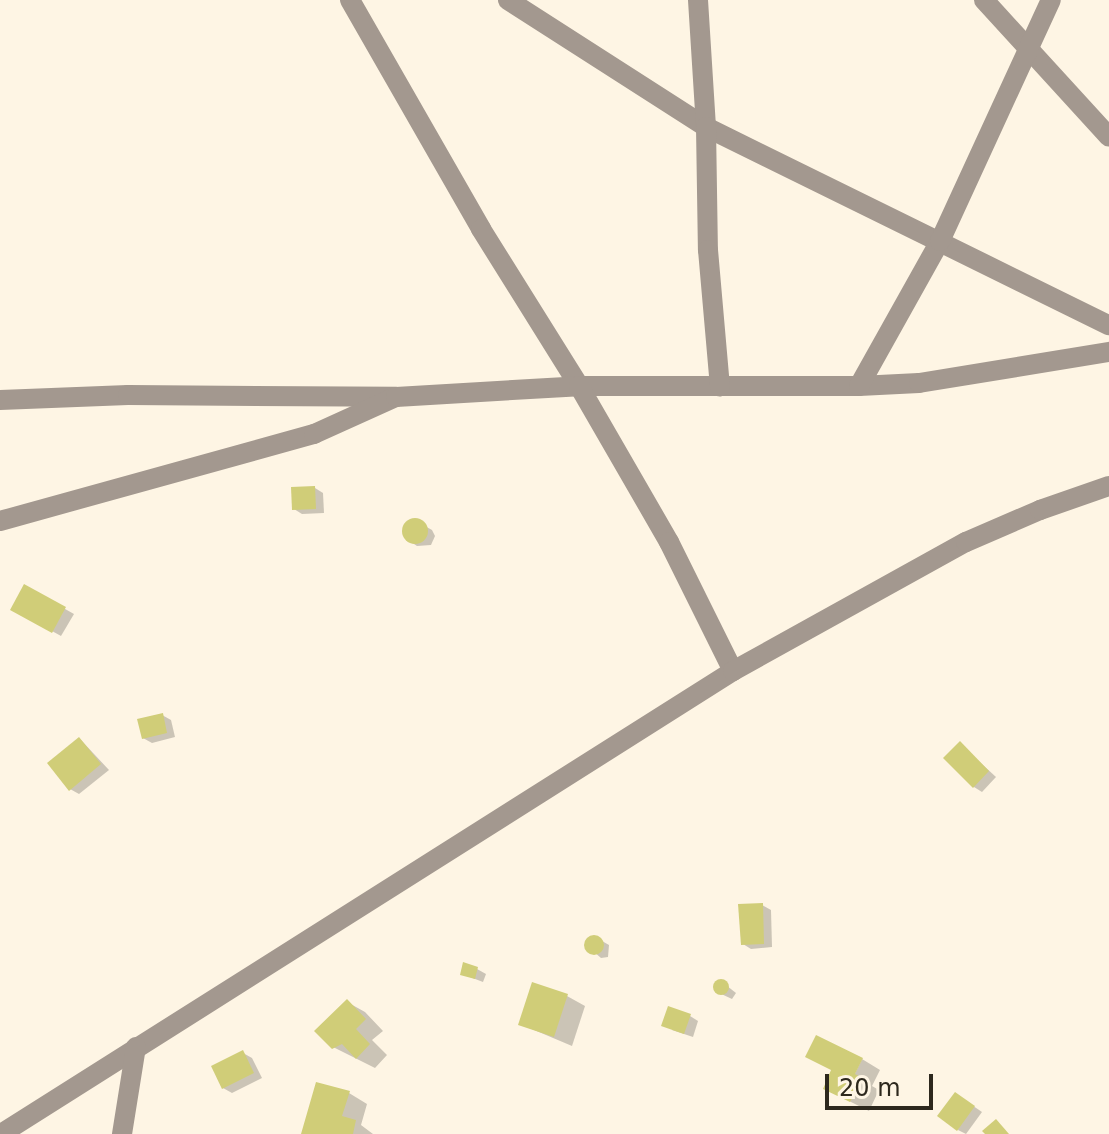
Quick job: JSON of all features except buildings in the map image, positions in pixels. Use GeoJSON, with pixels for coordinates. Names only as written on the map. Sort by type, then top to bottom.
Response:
{"type":"FeatureCollection","features":[{"type":"Feature","properties":{"kind":"street"},"geometry":{"type":"LineString","coordinates":[[350,0],[481,229],[579,386],[669,542],[733,671]]}},
{"type":"Feature","properties":{"kind":"street"},"geometry":{"type":"LineString","coordinates":[[508,0],[706,127],[1109,325]]}},
{"type":"Feature","properties":{"kind":"street"},"geometry":{"type":"LineString","coordinates":[[698,0],[706,127],[708,250],[720,386]]}},
{"type":"Feature","properties":{"kind":"street"},"geometry":{"type":"LineString","coordinates":[[984,0],[1109,137]]}},
{"type":"Feature","properties":{"kind":"street"},"geometry":{"type":"LineString","coordinates":[[859,386],[940,241],[1051,0]]}},
{"type":"Feature","properties":{"kind":"street"},"geometry":{"type":"LineString","coordinates":[[0,400],[128,395],[396,397],[579,386],[859,386],[919,383],[1109,352]]}},
{"type":"Feature","properties":{"kind":"street"},"geometry":{"type":"LineString","coordinates":[[0,521],[314,434],[396,397]]}},
{"type":"Feature","properties":{"kind":"street"},"geometry":{"type":"LineString","coordinates":[[1,1134],[733,671],[966,542],[1040,510],[1109,486]]}},
{"type":"Feature","properties":{"kind":"street"},"geometry":{"type":"LineString","coordinates":[[122,1134],[136,1047]]}}]}
